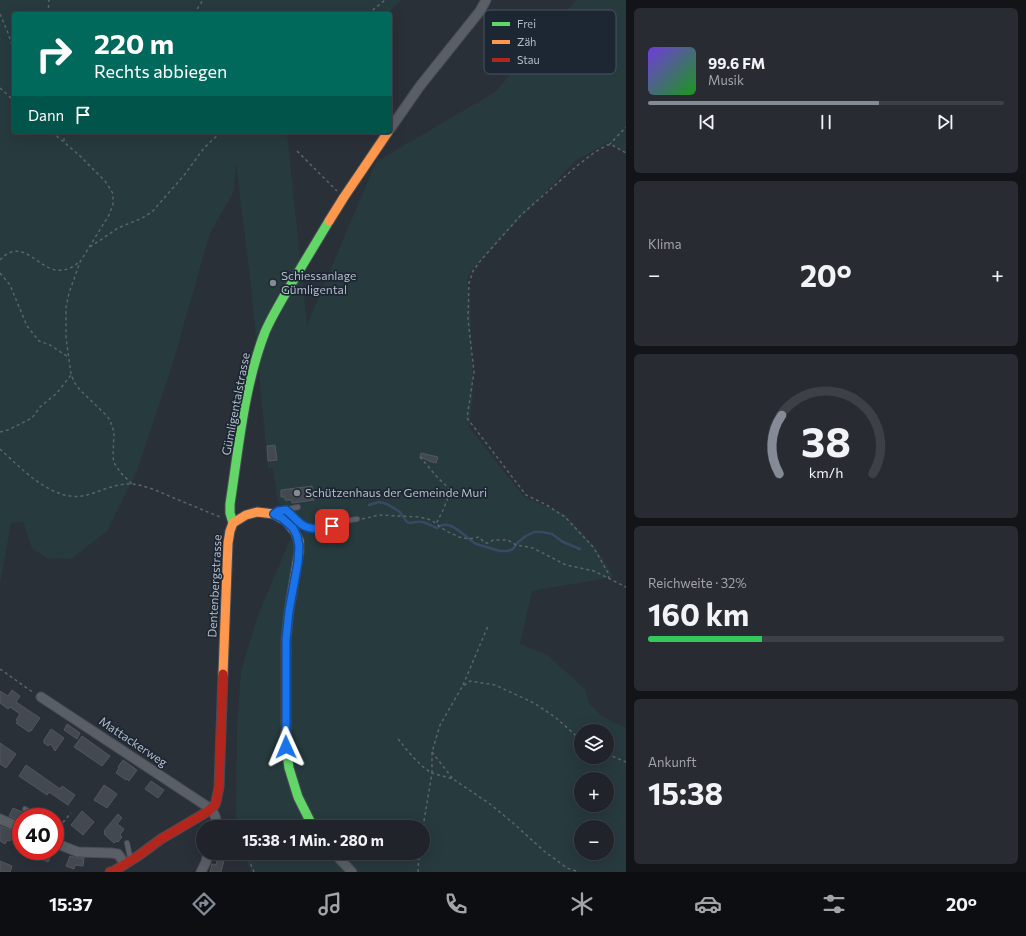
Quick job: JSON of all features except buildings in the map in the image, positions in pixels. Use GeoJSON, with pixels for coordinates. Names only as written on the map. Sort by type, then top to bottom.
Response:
{"type":"FeatureCollection","features":[{"type":"Feature","properties":{"kind":"street"},"geometry":{"type":"LineString","coordinates":[[392,126],[420,86],[480,10],[486,0]]}},
{"type":"Feature","properties":{"kind":"street","name":"Gümligentalstrasse"},"geometry":{"type":"LineString","coordinates":[[233,523],[230,513],[230,504],[243,418],[252,374],[261,344],[280,302],[344,197],[387,134]]}},
{"type":"Feature","properties":{"kind":"street","name":"Dentenbergstrasse"},"geometry":{"type":"LineString","coordinates":[[210,809],[216,802],[219,787],[227,552],[229,536],[233,523],[241,517],[252,513],[263,512],[274,514]]}},
{"type":"Feature","properties":{"kind":"street"},"geometry":{"type":"LineString","coordinates":[[274,514],[282,518],[293,528],[297,536],[299,546],[298,562],[289,611],[286,640],[286,747],[289,768],[298,797],[309,820]]}},
{"type":"Feature","properties":{"kind":"street","name":"Mattackerweg"},"geometry":{"type":"LineString","coordinates":[[41,697],[49,706],[203,803],[210,809]]}},
{"type":"Feature","properties":{"kind":"street"},"geometry":{"type":"LineString","coordinates":[[110,872],[138,856],[160,839],[210,809],[214,812],[216,820]]}},
{"type":"Feature","properties":{"kind":"street"},"geometry":{"type":"LineString","coordinates":[[0,819],[12,824]]}},
{"type":"Feature","properties":{"kind":"street"},"geometry":{"type":"LineString","coordinates":[[64,847],[78,852],[111,852],[118,854],[125,864]]}},
{"type":"Feature","properties":{"kind":"street"},"geometry":{"type":"LineString","coordinates":[[201,872],[206,860]]}},
{"type":"Feature","properties":{"kind":"street"},"geometry":{"type":"LineString","coordinates":[[341,860],[352,872]]}},
{"type":"Feature","properties":{"kind":"lane"},"geometry":{"type":"LineString","coordinates":[[274,514],[278,511],[298,507]]}},
{"type":"Feature","properties":{"kind":"lane"},"geometry":{"type":"LineString","coordinates":[[286,510],[308,528],[322,528],[357,519]]}},
{"type":"Feature","properties":{"kind":"lane"},"geometry":{"type":"LineString","coordinates":[[125,864],[130,857],[127,843]]}},
{"type":"Feature","properties":{"kind":"path"},"geometry":{"type":"LineString","coordinates":[[48,12],[49,0]]}},
{"type":"Feature","properties":{"kind":"path"},"geometry":{"type":"LineString","coordinates":[[195,12],[203,0]]}},
{"type":"Feature","properties":{"kind":"path"},"geometry":{"type":"LineString","coordinates":[[370,12],[385,0]]}},
{"type":"Feature","properties":{"kind":"path"},"geometry":{"type":"LineString","coordinates":[[0,14],[12,45]]}},
{"type":"Feature","properties":{"kind":"path"},"geometry":{"type":"LineString","coordinates":[[0,88],[12,98]]}},
{"type":"Feature","properties":{"kind":"path"},"geometry":{"type":"LineString","coordinates":[[609,579],[608,573],[594,548],[565,517],[545,504],[526,495],[467,418],[474,372],[468,319],[469,283],[473,271],[481,260],[522,215],[578,164],[595,152],[609,145],[626,127]]}},
{"type":"Feature","properties":{"kind":"path"},"geometry":{"type":"LineString","coordinates":[[54,134],[79,155],[105,181],[112,194],[113,204],[109,215],[80,262],[69,293],[66,308],[66,338],[71,374],[74,382],[80,390],[106,415],[112,424],[114,432],[114,463],[132,484]]}},
{"type":"Feature","properties":{"kind":"path"},"geometry":{"type":"LineString","coordinates":[[64,134],[64,143]]}},
{"type":"Feature","properties":{"kind":"path"},"geometry":{"type":"LineString","coordinates":[[89,248],[118,228],[140,219],[152,212],[185,174],[204,148],[219,134]]}},
{"type":"Feature","properties":{"kind":"path"},"geometry":{"type":"LineString","coordinates":[[609,145],[612,145],[626,153]]}},
{"type":"Feature","properties":{"kind":"path"},"geometry":{"type":"LineString","coordinates":[[297,151],[344,197]]}},
{"type":"Feature","properties":{"kind":"path"},"geometry":{"type":"LineString","coordinates":[[0,260],[10,252],[17,250],[29,254],[49,268],[58,270],[71,268],[80,262]]}},
{"type":"Feature","properties":{"kind":"path"},"geometry":{"type":"LineString","coordinates":[[0,273],[10,285],[27,326],[39,341],[50,345],[68,357]]}},
{"type":"Feature","properties":{"kind":"path"},"geometry":{"type":"LineString","coordinates":[[0,432],[30,420],[41,405],[57,393],[71,374]]}},
{"type":"Feature","properties":{"kind":"path"},"geometry":{"type":"LineString","coordinates":[[0,448],[38,481],[54,491],[67,496],[79,497],[111,486],[132,484],[154,490],[222,517],[233,523]]}},
{"type":"Feature","properties":{"kind":"path"},"geometry":{"type":"LineString","coordinates":[[420,457],[450,490],[436,524]]}},
{"type":"Feature","properties":{"kind":"path"},"geometry":{"type":"LineString","coordinates":[[357,519],[379,514],[424,518],[453,535],[465,539],[478,537],[486,543],[493,540],[508,540],[516,545],[533,548],[566,565],[594,571],[626,587]]}},
{"type":"Feature","properties":{"kind":"path"},"geometry":{"type":"LineString","coordinates":[[424,820],[432,773],[432,752],[440,725],[462,687],[488,626]]}},
{"type":"Feature","properties":{"kind":"path"},"geometry":{"type":"LineString","coordinates":[[0,669],[41,697]]}},
{"type":"Feature","properties":{"kind":"path"},"geometry":{"type":"LineString","coordinates":[[462,687],[470,681],[495,685],[534,703],[555,717],[574,734]]}},
{"type":"Feature","properties":{"kind":"path"},"geometry":{"type":"LineString","coordinates":[[398,738],[425,770],[453,779]]}},
{"type":"Feature","properties":{"kind":"path"},"geometry":{"type":"LineString","coordinates":[[432,752],[453,779],[490,804],[550,856],[567,868],[579,872]]}},
{"type":"Feature","properties":{"kind":"path"},"geometry":{"type":"LineString","coordinates":[[614,757],[626,762]]}},
{"type":"Feature","properties":{"kind":"path"},"geometry":{"type":"LineString","coordinates":[[64,821],[71,813]]}},
{"type":"Feature","properties":{"kind":"path"},"geometry":{"type":"LineString","coordinates":[[249,860],[254,872]]}},
{"type":"Feature","properties":{"kind":"path"},"geometry":{"type":"LineString","coordinates":[[418,872],[419,860]]}},
{"type":"Feature","properties":{"kind":"green space"},"geometry":{"type":"Polygon","coordinates":[[[0,0],[401,0],[389,12],[12,12],[12,134],[287,134],[307,325],[376,162],[495,92],[511,74],[616,74],[616,10],[567,10],[576,0],[626,0],[626,153],[609,142],[575,161],[471,271],[467,282],[470,300],[473,391],[469,427],[524,497],[566,515],[595,547],[614,577],[532,591],[520,644],[547,655],[585,689],[589,703],[600,715],[626,728],[626,872],[250,872],[247,860],[430,860],[430,820],[236,820],[237,726],[241,671],[258,615],[289,542],[306,530],[315,530],[278,502],[273,468],[268,468],[251,285],[236,163],[234,191],[210,233],[172,366],[137,471],[107,531],[71,559],[46,558],[32,548],[23,522],[11,523],[0,584],[0,0]]]}},
{"type":"Feature","properties":{"kind":"waterway"},"geometry":{"type":"LineString","coordinates":[[369,505],[379,502],[387,504],[400,512],[407,522],[410,523],[422,522],[437,528],[443,525],[452,526],[472,542],[500,551],[508,551],[513,549],[518,542],[534,532],[552,534],[563,542],[580,549]]}},
{"type":"Feature","properties":{"kind":"traffic: fast"},"geometry":{"type":"LineString","coordinates":[[233,523],[230,513],[230,504],[239,438],[247,395],[258,353],[265,332],[283,297],[329,221]]}},
{"type":"Feature","properties":{"kind":"traffic: fast"},"geometry":{"type":"LineString","coordinates":[[286,653],[286,747],[289,768],[298,797],[310,820]]}},
{"type":"Feature","properties":{"kind":"traffic: slow"},"geometry":{"type":"LineString","coordinates":[[329,221],[387,134]]}},
{"type":"Feature","properties":{"kind":"traffic: slow"},"geometry":{"type":"LineString","coordinates":[[223,674],[228,543],[230,531],[233,523],[246,515],[257,512],[274,514],[286,521],[295,532],[299,541],[299,552],[289,611],[286,653]]}},
{"type":"Feature","properties":{"kind":"traffic: jam"},"geometry":{"type":"LineString","coordinates":[[110,872],[138,856],[161,839],[207,812],[214,806],[219,787],[223,674]]}},
{"type":"Feature","properties":{"kind":"place","name":"Schiessanlage Gümligental"},"geometry":{"type":"Point","coordinates":[273,283]}},
{"type":"Feature","properties":{"kind":"place","name":"Schützenhaus der Gemeinde Muri"},"geometry":{"type":"Point","coordinates":[297,493]}},
{"type":"Feature","properties":{"kind":"route"},"geometry":{"type":"LineString","coordinates":[[286,747],[286,640],[289,611],[298,562],[299,546],[297,536],[293,528],[282,518],[274,514],[278,511],[286,510],[308,528],[332,526]]}}]}
